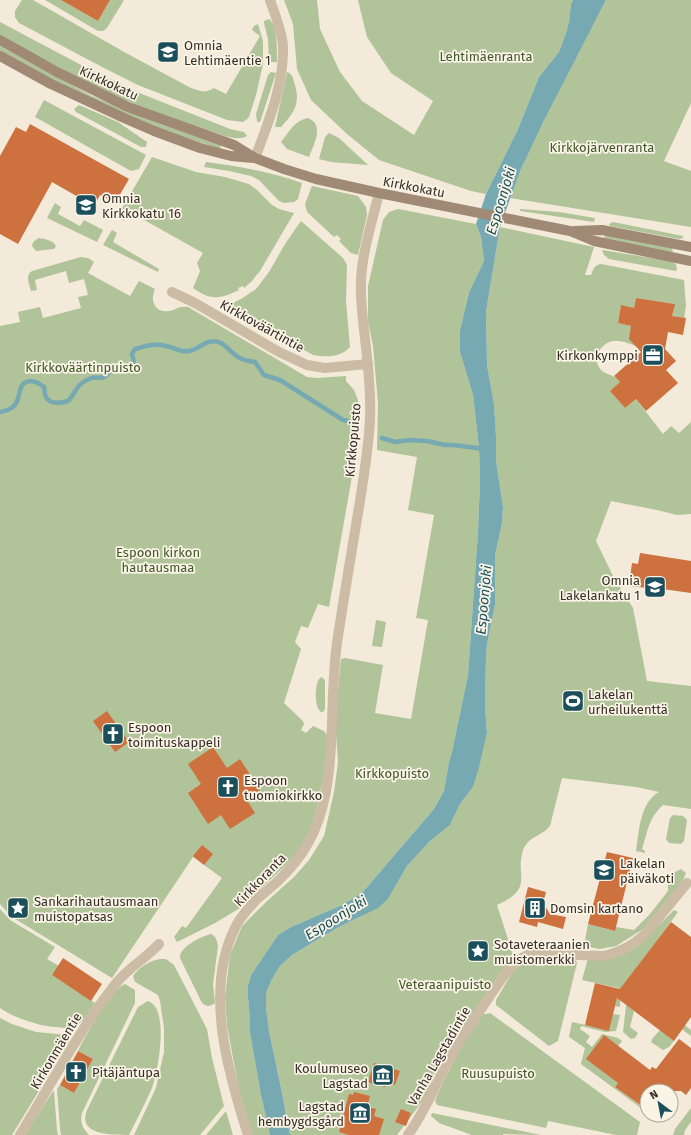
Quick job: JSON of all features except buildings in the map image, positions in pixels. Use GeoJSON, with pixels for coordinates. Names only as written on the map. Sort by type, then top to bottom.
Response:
{"type":"FeatureCollection","features":[{"type":"Feature","properties":{"kind":"main road","name":"Kirkkokatu"},"geometry":{"type":"LineString","coordinates":[[0,40],[56,72],[128,107],[234,145],[255,158]]}},
{"type":"Feature","properties":{"kind":"main road","name":"Kirkkokatu"},"geometry":{"type":"LineString","coordinates":[[0,56],[51,84],[124,118],[200,148],[231,156],[255,158],[316,178],[379,193],[570,231],[594,241],[691,261]]}},
{"type":"Feature","properties":{"kind":"main road","name":"Kirkkokatu"},"geometry":{"type":"LineString","coordinates":[[570,231],[602,230],[691,247]]}},
{"type":"Feature","properties":{"kind":"street"},"geometry":{"type":"LineString","coordinates":[[255,158],[270,117],[281,74],[283,46],[270,0]]}},
{"type":"Feature","properties":{"kind":"street","name":"Kirkkopuisto"},"geometry":{"type":"LineString","coordinates":[[332,715],[337,645],[366,458],[370,417],[368,364],[361,281],[366,248],[379,193]]}},
{"type":"Feature","properties":{"kind":"street","name":"Kirkkoväärtintie"},"geometry":{"type":"LineString","coordinates":[[172,292],[195,303],[279,352],[307,365],[325,368],[368,364]]}},
{"type":"Feature","properties":{"kind":"street","name":"Kirkkoranta"},"geometry":{"type":"LineString","coordinates":[[248,1135],[236,1097],[222,1035],[220,1002],[223,962],[228,943],[236,925],[257,900],[278,881],[299,858],[315,831],[325,798],[331,760],[332,715]]}},
{"type":"Feature","properties":{"kind":"street","name":"Vanha Lagstadintie"},"geometry":{"type":"LineString","coordinates":[[408,1135],[418,1120],[463,1036],[500,980],[513,964],[525,955],[533,953],[603,956],[614,954],[640,939],[688,883]]}},
{"type":"Feature","properties":{"kind":"street","name":"Kirkonmäentie"},"geometry":{"type":"LineString","coordinates":[[20,1135],[80,1033],[117,982],[122,976],[150,954],[159,944]]}},
{"type":"Feature","properties":{"kind":"green space"},"geometry":{"type":"Polygon","coordinates":[[[22,0],[33,0],[189,87],[199,91],[208,91],[214,88],[226,94],[260,36],[252,30],[254,26],[258,24],[263,41],[263,64],[249,117],[243,122],[227,120],[138,85],[104,68],[19,23],[15,17],[15,11],[22,0]]]}},
{"type":"Feature","properties":{"kind":"green space"},"geometry":{"type":"Polygon","coordinates":[[[45,0],[61,0],[98,21],[110,0],[124,0],[107,28],[103,31],[98,31],[45,0]]]}},
{"type":"Feature","properties":{"kind":"green space","name":"Lehtimäenranta"},"geometry":{"type":"Polygon","coordinates":[[[284,0],[317,0],[320,29],[340,72],[362,101],[414,135],[433,101],[391,73],[367,37],[358,0],[573,0],[571,4],[569,22],[559,52],[539,77],[518,129],[486,194],[471,191],[379,160],[347,134],[311,100],[297,69],[293,24],[284,0]]]}},
{"type":"Feature","properties":{"kind":"green space","name":"Kirkkojärvenranta"},"geometry":{"type":"Polygon","coordinates":[[[606,0],[691,0],[691,103],[664,161],[691,171],[691,227],[510,198],[530,147],[542,122],[606,0]]]}},
{"type":"Feature","properties":{"kind":"green space"},"geometry":{"type":"Polygon","coordinates":[[[269,19],[274,27],[277,46],[277,62],[271,62],[269,60],[268,39],[264,21],[269,19]]]}},
{"type":"Feature","properties":{"kind":"green space"},"geometry":{"type":"Polygon","coordinates":[[[0,22],[83,66],[142,94],[230,129],[244,132],[247,136],[243,138],[233,138],[181,122],[128,101],[76,77],[0,35],[0,22]]]}},
{"type":"Feature","properties":{"kind":"green space"},"geometry":{"type":"Polygon","coordinates":[[[0,46],[92,96],[160,124],[221,145],[220,149],[159,129],[90,100],[0,51],[0,46]]]}},
{"type":"Feature","properties":{"kind":"green space"},"geometry":{"type":"Polygon","coordinates":[[[271,72],[276,73],[260,122],[258,122],[256,114],[268,75],[271,72]]]}},
{"type":"Feature","properties":{"kind":"green space"},"geometry":{"type":"Polygon","coordinates":[[[287,72],[293,79],[297,101],[286,122],[281,127],[275,127],[287,72]]]}},
{"type":"Feature","properties":{"kind":"green space"},"geometry":{"type":"Polygon","coordinates":[[[44,100],[146,155],[139,169],[131,171],[35,117],[44,100]]]}},
{"type":"Feature","properties":{"kind":"green space"},"geometry":{"type":"Polygon","coordinates":[[[79,105],[118,122],[147,142],[146,147],[141,147],[76,112],[74,109],[79,105]]]}},
{"type":"Feature","properties":{"kind":"green space"},"geometry":{"type":"Polygon","coordinates":[[[308,118],[316,125],[317,130],[317,135],[309,157],[287,149],[281,142],[299,121],[308,118]]]}},
{"type":"Feature","properties":{"kind":"green space"},"geometry":{"type":"Polygon","coordinates":[[[329,133],[339,138],[368,165],[331,162],[319,159],[325,137],[329,133]]]}},
{"type":"Feature","properties":{"kind":"green space"},"geometry":{"type":"Polygon","coordinates":[[[152,157],[196,172],[225,177],[249,184],[272,205],[279,209],[294,213],[260,271],[244,288],[243,286],[238,288],[239,290],[221,297],[210,297],[199,292],[193,288],[200,271],[197,263],[203,253],[130,212],[124,221],[117,217],[152,157]]]}},
{"type":"Feature","properties":{"kind":"green space"},"geometry":{"type":"Polygon","coordinates":[[[206,162],[254,170],[302,183],[298,199],[294,202],[284,203],[279,201],[259,180],[251,176],[204,167],[206,162]]]}},
{"type":"Feature","properties":{"kind":"green space"},"geometry":{"type":"Polygon","coordinates":[[[312,186],[358,196],[366,207],[367,215],[358,255],[351,253],[339,241],[341,239],[337,235],[334,237],[307,212],[305,204],[312,186]]]}},
{"type":"Feature","properties":{"kind":"green space"},"geometry":{"type":"Polygon","coordinates":[[[55,203],[61,207],[58,214],[80,226],[84,220],[103,230],[97,242],[47,218],[55,203]]]}},
{"type":"Feature","properties":{"kind":"green space","name":"Kirkkopuisto"},"geometry":{"type":"Polygon","coordinates":[[[398,209],[476,224],[481,237],[484,261],[469,294],[460,330],[460,352],[473,395],[479,448],[480,480],[468,675],[444,791],[434,809],[362,893],[342,905],[291,927],[278,935],[251,975],[248,985],[250,1033],[270,1135],[252,1135],[239,1090],[227,1026],[225,997],[230,955],[242,926],[294,877],[309,860],[324,836],[334,792],[338,762],[335,720],[341,659],[345,658],[383,665],[375,713],[411,719],[428,620],[416,618],[434,515],[408,510],[417,457],[377,450],[378,403],[373,346],[368,321],[368,286],[383,220],[389,212],[398,209]]]}},
{"type":"Feature","properties":{"kind":"green space"},"geometry":{"type":"Polygon","coordinates":[[[520,209],[559,212],[595,218],[594,222],[520,211],[520,209]]]}},
{"type":"Feature","properties":{"kind":"green space"},"geometry":{"type":"Polygon","coordinates":[[[301,221],[343,258],[347,265],[346,301],[350,347],[346,351],[337,355],[313,355],[226,306],[241,299],[256,289],[269,272],[285,244],[301,221]]]}},
{"type":"Feature","properties":{"kind":"green space"},"geometry":{"type":"Polygon","coordinates":[[[613,222],[683,236],[683,238],[679,239],[610,226],[609,224],[613,222]]]}},
{"type":"Feature","properties":{"kind":"green space","name":"Veteraanipuisto"},"geometry":{"type":"Polygon","coordinates":[[[500,227],[594,247],[585,275],[591,275],[595,267],[601,264],[684,280],[686,306],[684,318],[672,316],[674,304],[636,298],[634,308],[621,306],[618,323],[631,326],[636,346],[623,342],[612,341],[603,346],[595,357],[600,369],[612,375],[620,382],[610,391],[625,408],[636,399],[663,434],[671,426],[679,433],[691,422],[691,514],[677,515],[611,501],[596,541],[614,578],[633,608],[647,681],[691,686],[691,809],[663,805],[651,820],[642,849],[645,853],[636,851],[644,810],[653,797],[659,792],[636,787],[562,778],[550,826],[544,832],[530,840],[523,849],[521,882],[518,890],[508,899],[497,905],[514,958],[448,1048],[434,1075],[427,1095],[397,1135],[290,1135],[269,1031],[266,1007],[266,993],[271,981],[280,966],[292,955],[337,928],[360,917],[388,899],[407,866],[430,841],[450,825],[460,804],[473,787],[487,733],[485,706],[486,657],[487,644],[495,605],[495,556],[502,523],[503,507],[496,461],[494,404],[487,365],[486,312],[500,227]]]}},
{"type":"Feature","properties":{"kind":"green space"},"geometry":{"type":"Polygon","coordinates":[[[112,230],[117,233],[113,242],[159,269],[158,272],[103,245],[112,230]]]}},
{"type":"Feature","properties":{"kind":"green space"},"geometry":{"type":"Polygon","coordinates":[[[606,235],[672,248],[673,251],[670,253],[605,240],[604,237],[606,235]]]}},
{"type":"Feature","properties":{"kind":"green space"},"geometry":{"type":"Polygon","coordinates":[[[39,238],[51,241],[56,246],[54,249],[36,251],[32,246],[34,241],[39,238]]]}},
{"type":"Feature","properties":{"kind":"green space"},"geometry":{"type":"Polygon","coordinates":[[[602,250],[670,261],[676,264],[677,269],[676,271],[609,259],[604,255],[602,250]]]}},
{"type":"Feature","properties":{"kind":"green space","name":"Espoon kirkon hautausmaa"},"geometry":{"type":"Polygon","coordinates":[[[81,257],[88,258],[94,262],[88,273],[130,296],[139,281],[155,289],[153,301],[154,305],[160,310],[169,311],[182,307],[188,307],[307,377],[317,378],[346,376],[346,381],[354,390],[358,400],[357,448],[329,607],[318,604],[308,628],[301,626],[295,642],[301,649],[284,703],[303,721],[304,724],[301,730],[306,733],[313,726],[324,731],[327,735],[326,765],[317,808],[311,828],[299,850],[286,865],[240,908],[215,923],[177,942],[174,937],[182,926],[186,928],[222,878],[193,857],[112,978],[12,917],[0,904],[0,326],[20,322],[18,312],[40,307],[43,318],[81,308],[78,297],[88,295],[84,279],[69,283],[66,271],[35,280],[37,290],[31,291],[28,277],[32,271],[81,257]]]}},
{"type":"Feature","properties":{"kind":"green space"},"geometry":{"type":"Polygon","coordinates":[[[376,620],[386,622],[382,647],[372,646],[376,620]]]}},
{"type":"Feature","properties":{"kind":"green space"},"geometry":{"type":"Polygon","coordinates":[[[321,677],[325,681],[325,709],[323,712],[319,710],[316,700],[317,684],[321,677]]]}},
{"type":"Feature","properties":{"kind":"green space"},"geometry":{"type":"Polygon","coordinates":[[[673,815],[683,816],[687,820],[684,841],[681,844],[669,843],[666,839],[670,818],[673,815]]]}},
{"type":"Feature","properties":{"kind":"green space"},"geometry":{"type":"Polygon","coordinates":[[[681,869],[686,873],[682,882],[643,929],[616,946],[600,949],[584,946],[588,924],[614,931],[616,927],[634,930],[650,914],[668,891],[668,878],[673,873],[681,869]]]}},
{"type":"Feature","properties":{"kind":"green space"},"geometry":{"type":"Polygon","coordinates":[[[0,909],[10,920],[55,947],[47,959],[59,966],[52,975],[95,1003],[80,1023],[67,1028],[58,1028],[23,1019],[0,1008],[0,909]]]}},
{"type":"Feature","properties":{"kind":"green space"},"geometry":{"type":"Polygon","coordinates":[[[674,910],[678,912],[627,981],[691,1030],[691,1036],[638,996],[629,1007],[634,1011],[630,1027],[638,1033],[635,1038],[631,1039],[623,1032],[626,1006],[631,992],[621,990],[620,1007],[615,1006],[619,988],[582,980],[588,958],[651,933],[674,910]]]}},
{"type":"Feature","properties":{"kind":"green space"},"geometry":{"type":"Polygon","coordinates":[[[211,934],[215,937],[218,946],[213,984],[215,1003],[208,1006],[202,1003],[180,958],[183,950],[187,946],[202,937],[211,934]]]}},
{"type":"Feature","properties":{"kind":"green space"},"geometry":{"type":"Polygon","coordinates":[[[532,957],[576,960],[577,963],[558,1041],[549,1046],[496,1005],[496,1000],[515,970],[525,960],[532,957]]]}},
{"type":"Feature","properties":{"kind":"green space"},"geometry":{"type":"Polygon","coordinates":[[[160,959],[166,959],[174,965],[207,1029],[212,1058],[224,1106],[200,1135],[134,1135],[156,1088],[164,1052],[164,1028],[158,995],[135,982],[133,976],[145,965],[160,959]]]}},
{"type":"Feature","properties":{"kind":"green space"},"geometry":{"type":"Polygon","coordinates":[[[125,984],[135,990],[135,1003],[82,1113],[82,1125],[89,1135],[61,1135],[57,1089],[60,1085],[74,1093],[93,1059],[78,1051],[86,1035],[106,1004],[119,988],[125,984]]]}},
{"type":"Feature","properties":{"kind":"green space"},"geometry":{"type":"Polygon","coordinates":[[[148,1001],[155,1006],[159,1015],[161,1027],[159,1055],[152,1088],[129,1135],[113,1135],[97,1132],[91,1129],[87,1124],[85,1118],[87,1110],[138,1007],[148,1001]]]}},
{"type":"Feature","properties":{"kind":"green space","name":"Ruusupuisto"},"geometry":{"type":"Polygon","coordinates":[[[490,1013],[639,1121],[637,1135],[616,1135],[548,1121],[546,1128],[437,1105],[435,1101],[438,1093],[465,1040],[479,1019],[484,1014],[490,1013]]]}},
{"type":"Feature","properties":{"kind":"green space"},"geometry":{"type":"Polygon","coordinates":[[[613,1014],[620,1015],[616,1031],[605,1032],[581,1026],[580,1029],[590,1036],[586,1042],[592,1047],[602,1034],[618,1038],[622,1041],[618,1046],[618,1083],[615,1087],[639,1105],[639,1107],[581,1064],[585,1048],[569,1037],[572,1022],[609,1030],[613,1014]]]}},
{"type":"Feature","properties":{"kind":"green space"},"geometry":{"type":"Polygon","coordinates":[[[0,1018],[12,1024],[36,1032],[67,1035],[69,1041],[12,1135],[0,1135],[0,1018]]]}},
{"type":"Feature","properties":{"kind":"green space"},"geometry":{"type":"Polygon","coordinates":[[[660,1030],[674,1041],[669,1047],[663,1050],[651,1042],[660,1030]]]}},
{"type":"Feature","properties":{"kind":"green space"},"geometry":{"type":"Polygon","coordinates":[[[53,1091],[58,1135],[25,1135],[53,1091]]]}},
{"type":"Feature","properties":{"kind":"green space"},"geometry":{"type":"Polygon","coordinates":[[[691,1108],[691,1122],[685,1130],[684,1135],[673,1135],[675,1129],[691,1108]]]}},
{"type":"Feature","properties":{"kind":"green space"},"geometry":{"type":"Polygon","coordinates":[[[226,1111],[233,1135],[206,1135],[226,1111]]]}},
{"type":"Feature","properties":{"kind":"green space"},"geometry":{"type":"Polygon","coordinates":[[[432,1113],[541,1135],[472,1135],[439,1123],[431,1116],[432,1113]]]}},
{"type":"Feature","properties":{"kind":"water","name":"Espoonjoki"},"geometry":{"type":"Polygon","coordinates":[[[573,0],[606,0],[543,122],[520,171],[500,227],[486,312],[487,365],[494,404],[496,461],[503,507],[502,523],[495,556],[495,605],[487,644],[486,657],[485,706],[487,733],[479,767],[473,787],[460,804],[450,825],[430,841],[407,866],[388,899],[378,908],[337,928],[292,955],[280,966],[271,981],[266,993],[266,1007],[269,1031],[290,1135],[270,1135],[250,1033],[248,985],[251,975],[278,935],[291,927],[342,905],[362,893],[434,809],[444,791],[468,675],[478,532],[480,480],[479,448],[473,395],[460,352],[460,330],[469,293],[484,261],[481,237],[476,224],[486,194],[518,129],[539,77],[559,52],[569,22],[571,4],[573,0]]]}},
{"type":"Feature","properties":{"kind":"waterway"},"geometry":{"type":"LineString","coordinates":[[0,412],[8,410],[14,406],[21,388],[26,382],[34,381],[44,387],[45,396],[48,400],[56,403],[65,402],[71,398],[84,381],[91,378],[104,377],[115,367],[126,369],[131,368],[134,363],[132,354],[135,349],[150,345],[158,345],[180,351],[186,351],[193,350],[212,341],[221,343],[240,358],[255,362],[264,375],[280,380],[343,420],[348,421],[357,430]]}},
{"type":"Feature","properties":{"kind":"waterway"},"geometry":{"type":"LineString","coordinates":[[382,438],[395,442],[409,440],[427,441],[445,445],[485,449]]}},
{"type":"Feature","properties":{"kind":"place","name":"Omnia Lehtimäentie 1"},"geometry":{"type":"Point","coordinates":[168,52]}},
{"type":"Feature","properties":{"kind":"place","name":"Omnia Kirkkokatu 16"},"geometry":{"type":"Point","coordinates":[86,205]}},
{"type":"Feature","properties":{"kind":"place","name":"Kirkonkymppi"},"geometry":{"type":"Point","coordinates":[653,355]}},
{"type":"Feature","properties":{"kind":"place","name":"Omnia Lakelankatu 1"},"geometry":{"type":"Point","coordinates":[655,587]}},
{"type":"Feature","properties":{"kind":"place","name":"Lakelan urheilukenttä"},"geometry":{"type":"Point","coordinates":[573,701]}},
{"type":"Feature","properties":{"kind":"place","name":"Espoon toimituskappeli"},"geometry":{"type":"Point","coordinates":[113,734]}},
{"type":"Feature","properties":{"kind":"place","name":"Espoon tuomiokirkko"},"geometry":{"type":"Point","coordinates":[228,787]}},
{"type":"Feature","properties":{"kind":"place","name":"Lakelan päiväkoti"},"geometry":{"type":"Point","coordinates":[604,870]}},
{"type":"Feature","properties":{"kind":"place","name":"Sankarihautausmaan muistopatsas"},"geometry":{"type":"Point","coordinates":[18,908]}},
{"type":"Feature","properties":{"kind":"place","name":"Domsin kartano"},"geometry":{"type":"Point","coordinates":[535,908]}},
{"type":"Feature","properties":{"kind":"place","name":"Sotaveteraanien muistomerkki"},"geometry":{"type":"Point","coordinates":[478,951]}},
{"type":"Feature","properties":{"kind":"place","name":"Pitäjäntupa"},"geometry":{"type":"Point","coordinates":[76,1072]}},
{"type":"Feature","properties":{"kind":"place","name":"Koulumuseo Lagstad"},"geometry":{"type":"Point","coordinates":[383,1075]}},
{"type":"Feature","properties":{"kind":"place","name":"Lagstad hembygdsgård"},"geometry":{"type":"Point","coordinates":[360,1113]}},
{"type":"Feature","properties":{"kind":"park label","name":"Kirkkoväärtinpuisto"},"geometry":{"type":"Point","coordinates":[83,367]}}]}
